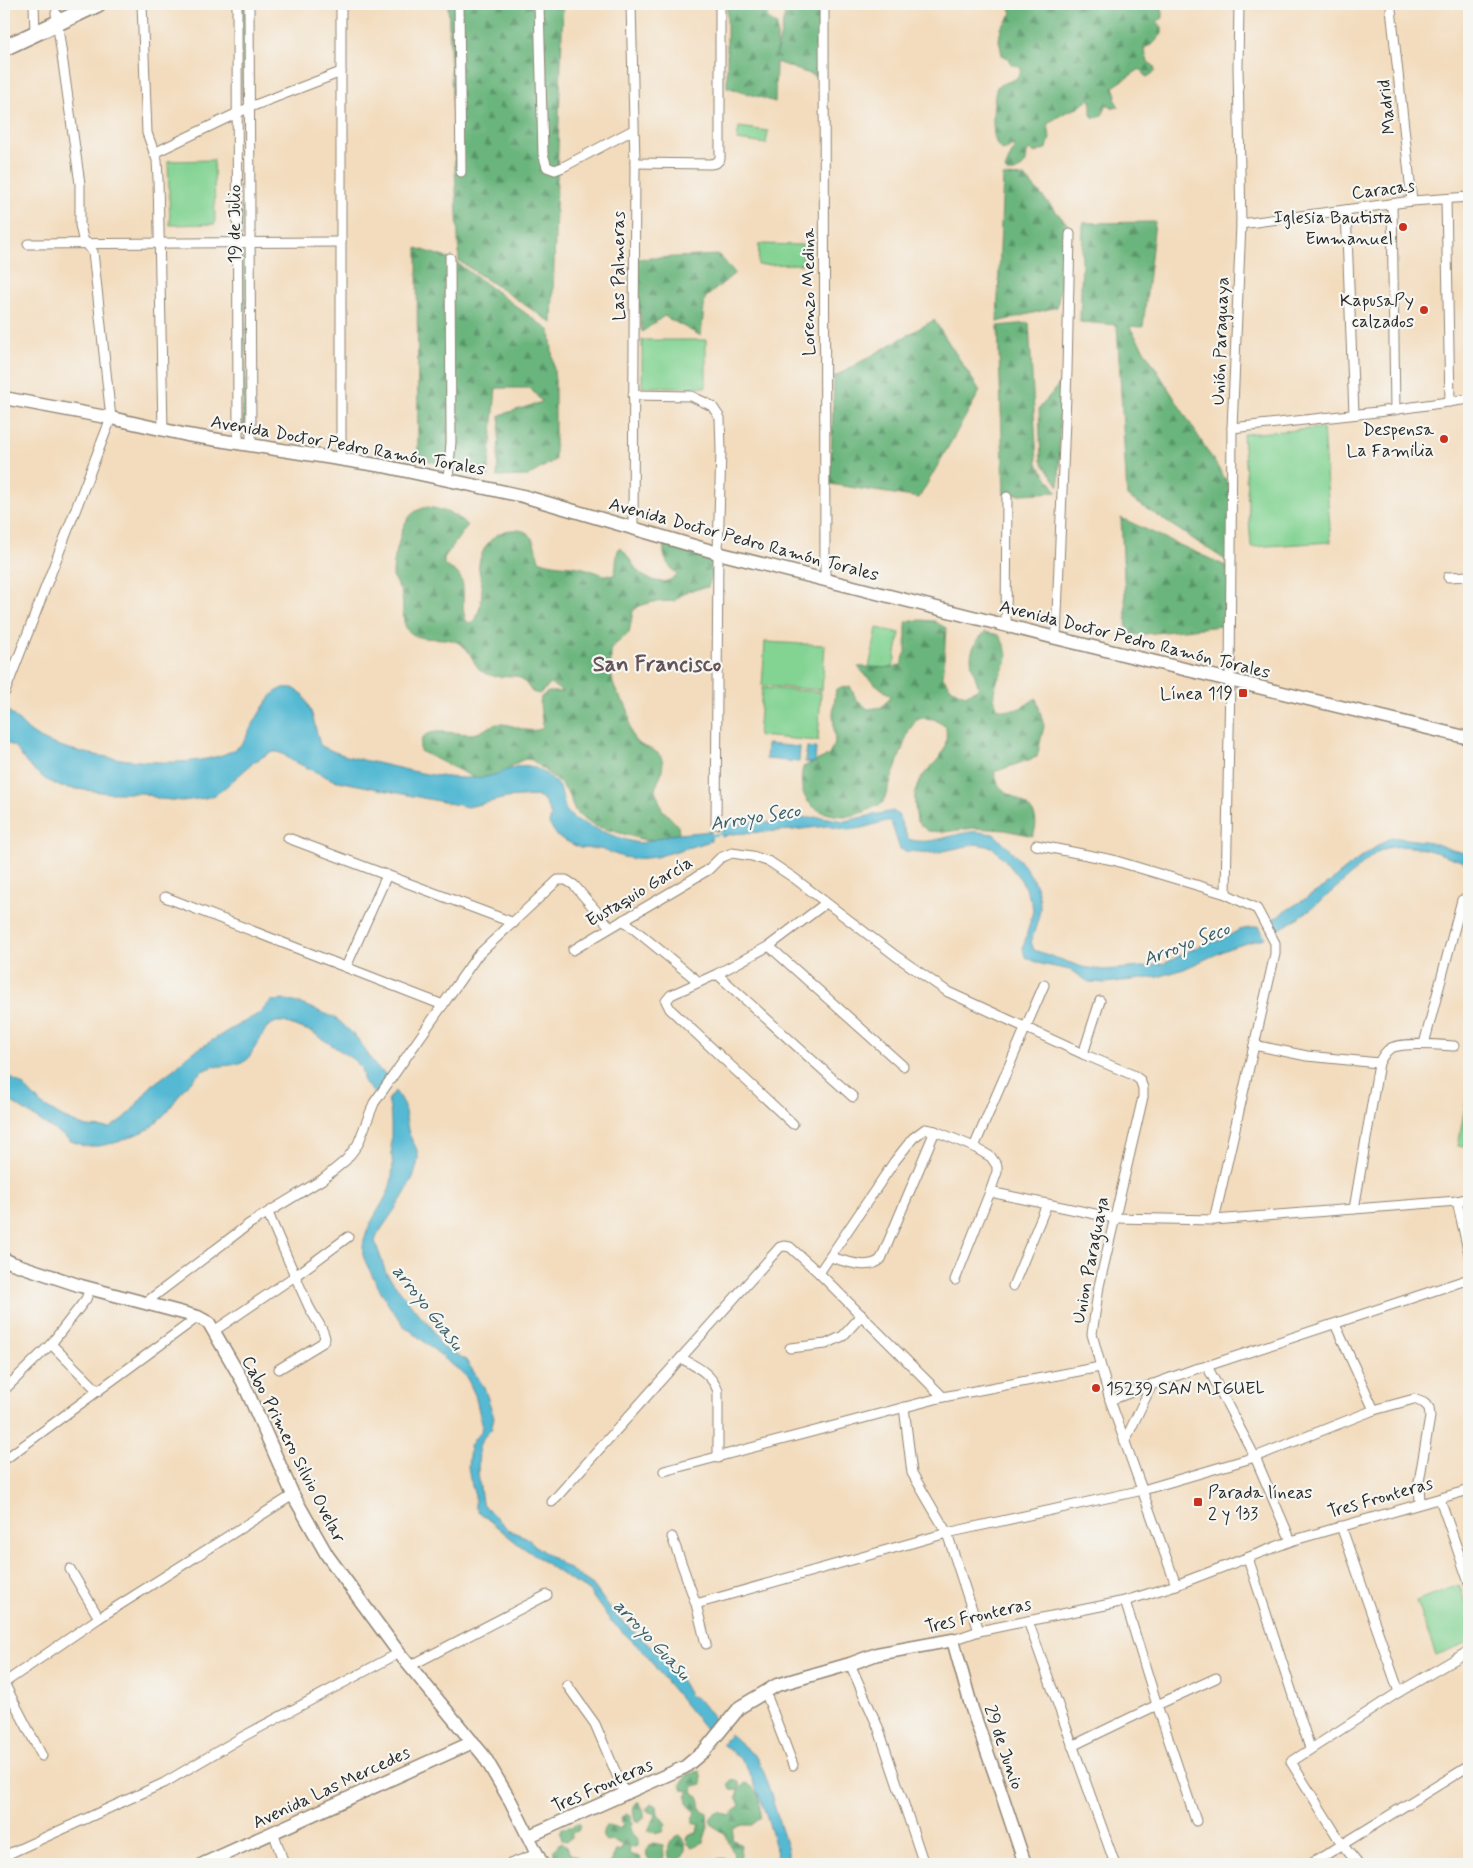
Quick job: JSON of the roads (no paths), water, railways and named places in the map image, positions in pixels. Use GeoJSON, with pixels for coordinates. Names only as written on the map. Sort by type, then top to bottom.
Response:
{"type":"FeatureCollection","features":[{"type":"Feature","properties":{"kind":"main road"},"geometry":{"type":"LineString","coordinates":[[57,18],[75,4]]}},
{"type":"Feature","properties":{"kind":"main road"},"geometry":{"type":"LineString","coordinates":[[4,38],[98,4]]}},
{"type":"Feature","properties":{"kind":"main road"},"geometry":{"type":"LineString","coordinates":[[4,48],[35,28]]}},
{"type":"Feature","properties":{"kind":"street"},"geometry":{"type":"LineString","coordinates":[[34,4],[35,28]]}},
{"type":"Feature","properties":{"kind":"street"},"geometry":{"type":"LineString","coordinates":[[142,4],[147,133],[157,160],[158,179],[163,430]]}},
{"type":"Feature","properties":{"kind":"street","name":"19 de Julio"},"geometry":{"type":"LineString","coordinates":[[237,4],[238,242],[244,444]]}},
{"type":"Feature","properties":{"kind":"street","name":"19 de Julio"},"geometry":{"type":"LineString","coordinates":[[244,444],[250,242],[249,4]]}},
{"type":"Feature","properties":{"kind":"street"},"geometry":{"type":"LineString","coordinates":[[341,4],[341,459]]}},
{"type":"Feature","properties":{"kind":"street"},"geometry":{"type":"LineString","coordinates":[[459,4],[461,172]]}},
{"type":"Feature","properties":{"kind":"street"},"geometry":{"type":"LineString","coordinates":[[539,4],[543,154],[547,167],[555,170],[563,167],[633,130]]}},
{"type":"Feature","properties":{"kind":"street","name":"Las Palmeras"},"geometry":{"type":"LineString","coordinates":[[632,4],[635,163],[633,528]]}},
{"type":"Feature","properties":{"kind":"street"},"geometry":{"type":"LineString","coordinates":[[635,163],[710,164],[716,163],[720,159],[720,4]]}},
{"type":"Feature","properties":{"kind":"street","name":"Lorenzo Medina"},"geometry":{"type":"LineString","coordinates":[[824,4],[825,580]]}},
{"type":"Feature","properties":{"kind":"street","name":"Unión Paraguaya"},"geometry":{"type":"LineString","coordinates":[[1226,894],[1232,428],[1241,224],[1238,67],[1239,4]]}},
{"type":"Feature","properties":{"kind":"street","name":"Madrid"},"geometry":{"type":"LineString","coordinates":[[1391,9],[1412,201]]}},
{"type":"Feature","properties":{"kind":"street"},"geometry":{"type":"LineString","coordinates":[[5,692],[111,418],[93,252],[86,243],[80,225],[80,184],[57,18]]}},
{"type":"Feature","properties":{"kind":"street"},"geometry":{"type":"LineString","coordinates":[[154,153],[250,107],[341,72]]}},
{"type":"Feature","properties":{"kind":"street","name":"Caracas"},"geometry":{"type":"LineString","coordinates":[[1241,224],[1412,201],[1469,197]]}},
{"type":"Feature","properties":{"kind":"street"},"geometry":{"type":"LineString","coordinates":[[1446,199],[1450,402]]}},
{"type":"Feature","properties":{"kind":"street"},"geometry":{"type":"LineString","coordinates":[[1392,204],[1395,410]]}},
{"type":"Feature","properties":{"kind":"street"},"geometry":{"type":"LineString","coordinates":[[1346,210],[1354,414]]}},
{"type":"Feature","properties":{"kind":"street"},"geometry":{"type":"LineString","coordinates":[[1056,638],[1067,371],[1070,234]]}},
{"type":"Feature","properties":{"kind":"street"},"geometry":{"type":"LineString","coordinates":[[28,244],[341,242]]}},
{"type":"Feature","properties":{"kind":"street"},"geometry":{"type":"LineString","coordinates":[[448,480],[451,442],[450,258]]}},
{"type":"Feature","properties":{"kind":"street"},"geometry":{"type":"LineString","coordinates":[[633,395],[690,396],[712,406],[720,418],[716,824]]}},
{"type":"Feature","properties":{"kind":"street","name":"Avenida Doctor Pedro Ramón Torales"},"geometry":{"type":"LineString","coordinates":[[4,398],[111,418],[163,430],[383,466],[523,496],[718,553],[1056,638],[1469,738]]}},
{"type":"Feature","properties":{"kind":"street"},"geometry":{"type":"LineString","coordinates":[[1232,428],[1395,410],[1469,399]]}},
{"type":"Feature","properties":{"kind":"street"},"geometry":{"type":"LineString","coordinates":[[1006,625],[1007,497]]}},
{"type":"Feature","properties":{"kind":"street"},"geometry":{"type":"LineString","coordinates":[[1448,577],[1469,576]]}},
{"type":"Feature","properties":{"kind":"street"},"geometry":{"type":"LineString","coordinates":[[288,838],[514,923]]}},
{"type":"Feature","properties":{"kind":"street"},"geometry":{"type":"LineString","coordinates":[[1036,846],[1113,860],[1226,894],[1257,909],[1275,943],[1275,954],[1214,1220]]}},
{"type":"Feature","properties":{"kind":"street","name":"Eustaquio García"},"geometry":{"type":"LineString","coordinates":[[574,950],[708,870],[720,858],[732,853],[752,856],[770,862],[826,903]]}},
{"type":"Feature","properties":{"kind":"street"},"geometry":{"type":"LineString","coordinates":[[346,967],[387,875]]}},
{"type":"Feature","properties":{"kind":"street"},"geometry":{"type":"LineString","coordinates":[[145,1303],[241,1230],[323,1179],[346,1160],[358,1144],[374,1103],[477,956],[558,880],[566,880],[574,885],[610,927]]}},
{"type":"Feature","properties":{"kind":"street"},"geometry":{"type":"LineString","coordinates":[[165,897],[443,1005]]}},
{"type":"Feature","properties":{"kind":"street"},"geometry":{"type":"LineString","coordinates":[[1424,1044],[1462,900]]}},
{"type":"Feature","properties":{"kind":"street"},"geometry":{"type":"LineString","coordinates":[[793,1124],[670,1009],[666,1001],[671,995],[717,974],[769,946],[826,903],[896,956],[948,992],[1083,1054],[1100,1001]]}},
{"type":"Feature","properties":{"kind":"street"},"geometry":{"type":"LineString","coordinates":[[623,920],[699,982]]}},
{"type":"Feature","properties":{"kind":"street"},"geometry":{"type":"LineString","coordinates":[[769,946],[903,1066]]}},
{"type":"Feature","properties":{"kind":"street"},"geometry":{"type":"LineString","coordinates":[[717,974],[853,1097]]}},
{"type":"Feature","properties":{"kind":"street"},"geometry":{"type":"LineString","coordinates":[[974,1147],[1044,985]]}},
{"type":"Feature","properties":{"kind":"street"},"geometry":{"type":"LineString","coordinates":[[1354,1209],[1379,1063],[1383,1056],[1393,1047],[1424,1044],[1454,1046]]}},
{"type":"Feature","properties":{"kind":"street"},"geometry":{"type":"LineString","coordinates":[[1254,1045],[1307,1056],[1379,1063]]}},
{"type":"Feature","properties":{"kind":"street","name":"Union Paraguaya"},"geometry":{"type":"LineString","coordinates":[[1083,1054],[1133,1075],[1140,1080],[1144,1088],[1098,1286],[1092,1334],[1110,1400],[1176,1585]]}},
{"type":"Feature","properties":{"kind":"street"},"geometry":{"type":"LineString","coordinates":[[820,1273],[894,1162],[913,1138],[925,1130],[935,1131],[974,1147],[991,1157],[997,1166],[997,1172],[990,1192],[955,1280]]}},
{"type":"Feature","properties":{"kind":"street"},"geometry":{"type":"LineString","coordinates":[[830,1257],[869,1265],[876,1264],[882,1259],[935,1131]]}},
{"type":"Feature","properties":{"kind":"street"},"geometry":{"type":"LineString","coordinates":[[990,1192],[1114,1218],[1214,1220],[1457,1201],[1469,1198]]}},
{"type":"Feature","properties":{"kind":"street"},"geometry":{"type":"LineString","coordinates":[[1457,1201],[1469,1254]]}},
{"type":"Feature","properties":{"kind":"street"},"geometry":{"type":"LineString","coordinates":[[1013,1286],[1047,1204]]}},
{"type":"Feature","properties":{"kind":"street"},"geometry":{"type":"LineString","coordinates":[[268,1213],[315,1319],[324,1332],[325,1338],[322,1343],[279,1369]]}},
{"type":"Feature","properties":{"kind":"street"},"geometry":{"type":"LineString","coordinates":[[214,1331],[348,1237]]}},
{"type":"Feature","properties":{"kind":"street"},"geometry":{"type":"LineString","coordinates":[[552,1502],[780,1248],[784,1246],[790,1247],[820,1273],[943,1396]]}},
{"type":"Feature","properties":{"kind":"street","name":"Cabo Primero Silvio Ovelar"},"geometry":{"type":"LineString","coordinates":[[4,1258],[12,1263],[90,1288],[198,1317],[209,1322],[243,1382],[293,1495],[327,1555],[399,1653],[473,1742],[511,1802],[540,1859]]}},
{"type":"Feature","properties":{"kind":"street"},"geometry":{"type":"LineString","coordinates":[[1110,1400],[1195,1369],[1469,1279]]}},
{"type":"Feature","properties":{"kind":"street"},"geometry":{"type":"LineString","coordinates":[[4,1390],[50,1344],[86,1299],[90,1288]]}},
{"type":"Feature","properties":{"kind":"street"},"geometry":{"type":"LineString","coordinates":[[790,1348],[826,1344],[842,1336],[862,1315]]}},
{"type":"Feature","properties":{"kind":"street"},"geometry":{"type":"LineString","coordinates":[[4,1460],[198,1317]]}},
{"type":"Feature","properties":{"kind":"street"},"geometry":{"type":"LineString","coordinates":[[1335,1324],[1374,1410]]}},
{"type":"Feature","properties":{"kind":"street"},"geometry":{"type":"LineString","coordinates":[[50,1344],[98,1391]]}},
{"type":"Feature","properties":{"kind":"street"},"geometry":{"type":"LineString","coordinates":[[681,1358],[708,1374],[714,1381],[718,1391],[718,1458]]}},
{"type":"Feature","properties":{"kind":"street"},"geometry":{"type":"LineString","coordinates":[[664,1471],[943,1396],[1100,1366]]}},
{"type":"Feature","properties":{"kind":"street"},"geometry":{"type":"LineString","coordinates":[[1207,1366],[1255,1457],[1291,1541]]}},
{"type":"Feature","properties":{"kind":"street"},"geometry":{"type":"LineString","coordinates":[[1125,1441],[1152,1384]]}},
{"type":"Feature","properties":{"kind":"street"},"geometry":{"type":"LineString","coordinates":[[696,1604],[948,1533],[1143,1490],[1255,1457],[1374,1410],[1414,1399],[1424,1402],[1429,1408],[1430,1418],[1419,1482],[1420,1503]]}},
{"type":"Feature","properties":{"kind":"street"},"geometry":{"type":"LineString","coordinates":[[904,1407],[912,1473],[948,1533],[979,1630]]}},
{"type":"Feature","properties":{"kind":"street","name":"Tres Fronteras"},"geometry":{"type":"LineString","coordinates":[[529,1836],[686,1767],[704,1751],[740,1707],[776,1685],[850,1664],[877,1654],[953,1640],[979,1630],[1125,1601],[1176,1585],[1291,1541],[1469,1490]]}},
{"type":"Feature","properties":{"kind":"street"},"geometry":{"type":"LineString","coordinates":[[42,1756],[4,1683],[99,1618],[293,1495]]}},
{"type":"Feature","properties":{"kind":"street"},"geometry":{"type":"LineString","coordinates":[[1440,1499],[1469,1583]]}},
{"type":"Feature","properties":{"kind":"street"},"geometry":{"type":"LineString","coordinates":[[1341,1526],[1399,1692]]}},
{"type":"Feature","properties":{"kind":"street"},"geometry":{"type":"LineString","coordinates":[[672,1537],[696,1604],[706,1644]]}},
{"type":"Feature","properties":{"kind":"street"},"geometry":{"type":"LineString","coordinates":[[1248,1558],[1310,1748]]}},
{"type":"Feature","properties":{"kind":"street"},"geometry":{"type":"LineString","coordinates":[[70,1569],[99,1618]]}},
{"type":"Feature","properties":{"kind":"street"},"geometry":{"type":"LineString","coordinates":[[410,1666],[547,1596]]}},
{"type":"Feature","properties":{"kind":"street"},"geometry":{"type":"LineString","coordinates":[[1125,1601],[1196,1821]]}},
{"type":"Feature","properties":{"kind":"street"},"geometry":{"type":"LineString","coordinates":[[1028,1620],[1115,1864]]}},
{"type":"Feature","properties":{"kind":"street","name":"29 de Junio"},"geometry":{"type":"LineString","coordinates":[[953,1640],[972,1709],[1025,1864]]}},
{"type":"Feature","properties":{"kind":"street"},"geometry":{"type":"LineString","coordinates":[[1358,1864],[1342,1844],[1291,1762],[1399,1692],[1469,1651]]}},
{"type":"Feature","properties":{"kind":"street"},"geometry":{"type":"LineString","coordinates":[[4,1856],[164,1782],[244,1736],[399,1653]]}},
{"type":"Feature","properties":{"kind":"street"},"geometry":{"type":"LineString","coordinates":[[850,1664],[878,1727],[924,1864]]}},
{"type":"Feature","properties":{"kind":"street"},"geometry":{"type":"LineString","coordinates":[[1072,1746],[1216,1678]]}},
{"type":"Feature","properties":{"kind":"street"},"geometry":{"type":"LineString","coordinates":[[567,1685],[595,1724],[626,1794]]}},
{"type":"Feature","properties":{"kind":"street"},"geometry":{"type":"LineString","coordinates":[[765,1691],[793,1765]]}},
{"type":"Feature","properties":{"kind":"street","name":"Avenida Las Mercedes"},"geometry":{"type":"LineString","coordinates":[[203,1864],[274,1834],[473,1742]]}},
{"type":"Feature","properties":{"kind":"street"},"geometry":{"type":"LineString","coordinates":[[1311,1864],[1469,1766]]}},
{"type":"Feature","properties":{"kind":"street"},"geometry":{"type":"LineString","coordinates":[[274,1834],[284,1864]]}},
{"type":"Feature","properties":{"kind":"street"},"geometry":{"type":"LineString","coordinates":[[510,1864],[540,1859]]}},
{"type":"Feature","properties":{"kind":"water"},"geometry":{"type":"Polygon","coordinates":[[[282,688],[293,688],[303,694],[312,714],[320,745],[342,755],[420,773],[458,778],[491,776],[518,766],[529,766],[543,772],[556,783],[570,815],[604,832],[640,843],[669,835],[711,831],[711,841],[656,857],[636,859],[623,857],[600,849],[580,848],[558,837],[549,824],[551,815],[544,800],[536,796],[506,798],[468,807],[333,780],[277,752],[271,752],[254,762],[222,790],[215,795],[205,798],[182,801],[160,799],[143,793],[109,793],[61,787],[45,779],[28,765],[15,747],[4,741],[4,708],[38,737],[82,752],[111,758],[142,761],[172,762],[201,760],[225,754],[242,744],[267,701],[282,688]]]}},
{"type":"Feature","properties":{"kind":"water"},"geometry":{"type":"Polygon","coordinates":[[[767,744],[800,747],[799,762],[766,759],[767,744]]]}},
{"type":"Feature","properties":{"kind":"water"},"geometry":{"type":"Polygon","coordinates":[[[807,747],[816,748],[815,763],[805,762],[807,747]]]}},
{"type":"Feature","properties":{"kind":"water"},"geometry":{"type":"Polygon","coordinates":[[[893,811],[898,815],[908,839],[916,841],[931,841],[973,832],[996,836],[1019,859],[1032,877],[1036,887],[1040,908],[1031,942],[1034,950],[1082,967],[1104,970],[1165,963],[1201,945],[1221,940],[1239,930],[1259,926],[1265,938],[1230,948],[1184,969],[1158,977],[1106,983],[1089,982],[1070,970],[1041,964],[1025,957],[1023,948],[1033,911],[1032,903],[1021,880],[992,847],[976,844],[934,853],[905,851],[900,849],[891,822],[886,821],[848,830],[827,826],[731,834],[722,837],[722,829],[732,824],[753,821],[767,823],[795,818],[822,817],[844,821],[893,811]]]}},
{"type":"Feature","properties":{"kind":"water"},"geometry":{"type":"Polygon","coordinates":[[[1391,837],[1431,842],[1469,854],[1469,864],[1439,853],[1418,848],[1387,848],[1372,856],[1306,912],[1277,930],[1271,920],[1324,887],[1361,857],[1391,837]]]}},
{"type":"Feature","properties":{"kind":"water"},"geometry":{"type":"Polygon","coordinates":[[[287,1000],[336,1018],[358,1039],[376,1067],[389,1077],[376,1095],[364,1083],[361,1068],[354,1060],[312,1032],[284,1022],[276,1022],[267,1027],[248,1059],[240,1064],[212,1067],[202,1071],[185,1087],[167,1112],[149,1129],[118,1142],[99,1146],[84,1146],[71,1141],[4,1097],[4,1073],[25,1087],[42,1105],[64,1118],[86,1127],[110,1128],[129,1114],[151,1086],[175,1068],[187,1056],[260,1013],[271,1001],[287,1000]]]}},
{"type":"Feature","properties":{"kind":"water"},"geometry":{"type":"Polygon","coordinates":[[[395,1091],[403,1105],[409,1133],[418,1155],[417,1164],[414,1175],[397,1207],[375,1241],[386,1273],[420,1316],[430,1325],[442,1347],[465,1359],[484,1387],[494,1417],[491,1430],[479,1446],[478,1473],[482,1503],[510,1531],[526,1537],[538,1548],[593,1585],[614,1614],[652,1648],[679,1677],[689,1695],[702,1703],[715,1720],[706,1730],[645,1653],[610,1620],[587,1589],[570,1580],[518,1544],[475,1507],[475,1496],[468,1466],[470,1447],[481,1432],[482,1424],[475,1395],[466,1376],[405,1328],[382,1294],[363,1255],[363,1246],[371,1222],[388,1192],[392,1180],[391,1121],[388,1100],[395,1091]]]}},
{"type":"Feature","properties":{"kind":"water"},"geometry":{"type":"Polygon","coordinates":[[[730,1734],[756,1757],[764,1772],[788,1851],[788,1864],[778,1864],[771,1829],[745,1765],[722,1744],[730,1734]]]}},
{"type":"Feature","properties":{"kind":"waterway","name":"Arroyo Seco"},"geometry":{"type":"LineString","coordinates":[[709,836],[723,833]]}},
{"type":"Feature","properties":{"kind":"place","name":"Iglesia Bautista Emmanuel"},"geometry":{"type":"Point","coordinates":[1403,227]}},
{"type":"Feature","properties":{"kind":"place","name":"KapusaPy calzados"},"geometry":{"type":"Point","coordinates":[1424,310]}},
{"type":"Feature","properties":{"kind":"place","name":"Despensa La Familia"},"geometry":{"type":"Point","coordinates":[1444,439]}},
{"type":"Feature","properties":{"kind":"place","name":"Línea 119"},"geometry":{"type":"Point","coordinates":[1243,693]}},
{"type":"Feature","properties":{"kind":"place","name":"15239 SAN MIGUEL"},"geometry":{"type":"Point","coordinates":[1096,1388]}},
{"type":"Feature","properties":{"kind":"place","name":"Parada líneas 2 y 133"},"geometry":{"type":"Point","coordinates":[1198,1502]}},
{"type":"Feature","properties":{"kind":"district","name":"San Francisco"},"geometry":{"type":"Point","coordinates":[657,663]}},
{"type":"Feature","properties":{"kind":"water label","name":"arroyo Guasu"},"geometry":{"type":"Point","coordinates":[429,1307]}},
{"type":"Feature","properties":{"kind":"water label","name":"arroyo Guasu"},"geometry":{"type":"Point","coordinates":[653,1639]}}]}
